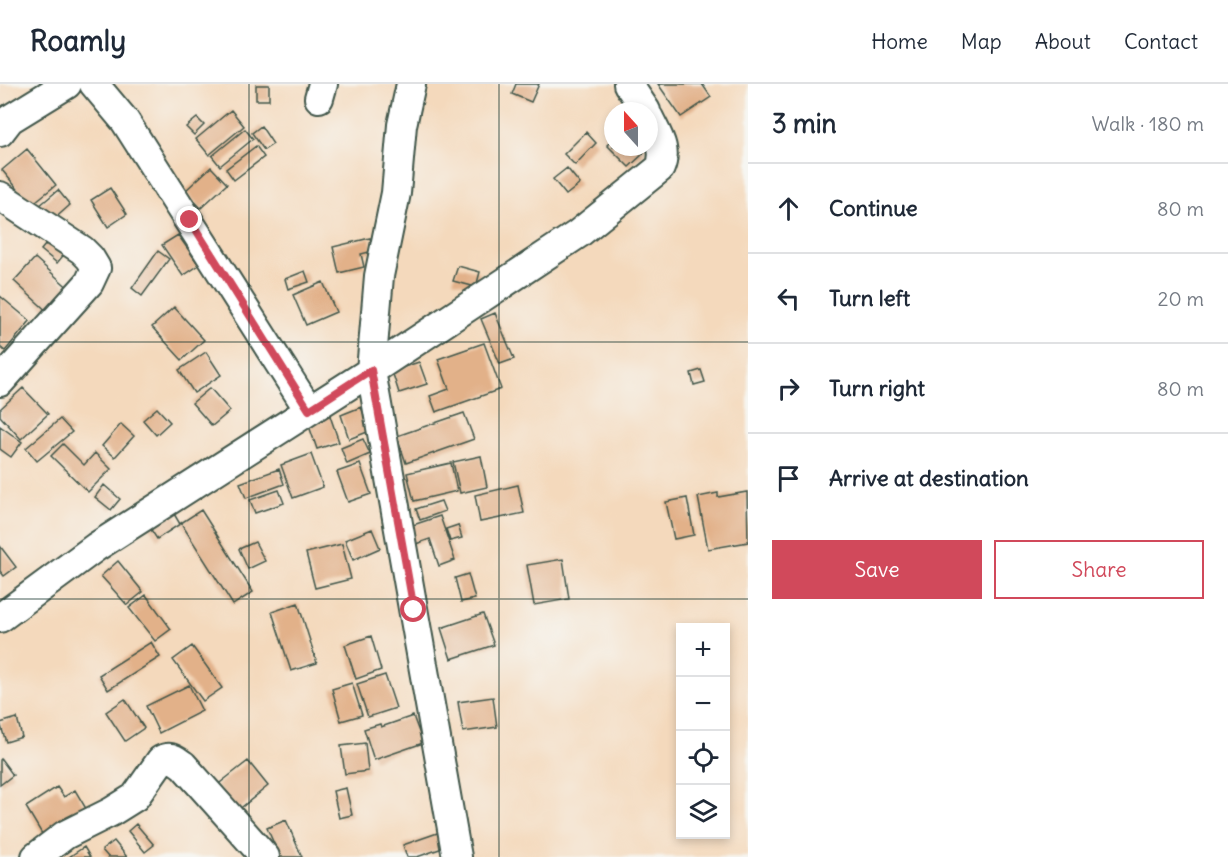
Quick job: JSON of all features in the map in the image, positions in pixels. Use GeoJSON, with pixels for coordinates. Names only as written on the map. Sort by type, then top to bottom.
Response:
{"type":"FeatureCollection","features":[{"type":"Feature","properties":{"kind":"street"},"geometry":{"type":"LineString","coordinates":[[0,132],[10,119],[67,84]]}},
{"type":"Feature","properties":{"kind":"street"},"geometry":{"type":"LineString","coordinates":[[94,84],[125,121],[309,410]]}},
{"type":"Feature","properties":{"kind":"street"},"geometry":{"type":"LineString","coordinates":[[411,84],[402,125],[396,193],[380,276],[371,370],[457,857]]}},
{"type":"Feature","properties":{"kind":"street"},"geometry":{"type":"LineString","coordinates":[[628,84],[640,102]]}},
{"type":"Feature","properties":{"kind":"street"},"geometry":{"type":"LineString","coordinates":[[0,618],[96,547],[578,234],[660,168],[664,158],[663,148],[658,137]]}},
{"type":"Feature","properties":{"kind":"street"},"geometry":{"type":"LineString","coordinates":[[0,196],[82,250],[96,268],[89,283],[0,382]]}},
{"type":"Feature","properties":{"kind":"street"},"geometry":{"type":"LineString","coordinates":[[36,857],[64,835],[111,812],[135,796],[161,760],[166,757],[172,757],[183,765],[265,857]]}},
{"type":"Feature","properties":{"kind":"building"},"geometry":{"type":"Polygon","coordinates":[[[516,84],[539,84],[531,102],[512,94],[516,84]]]}},
{"type":"Feature","properties":{"kind":"building"},"geometry":{"type":"Polygon","coordinates":[[[658,84],[702,84],[711,97],[681,117],[658,84]]]}},
{"type":"Feature","properties":{"kind":"building"},"geometry":{"type":"Polygon","coordinates":[[[256,85],[269,85],[269,100],[256,100],[256,85]]]}},
{"type":"Feature","properties":{"kind":"building"},"geometry":{"type":"Polygon","coordinates":[[[231,110],[244,126],[209,155],[196,139],[231,110]]]}},
{"type":"Feature","properties":{"kind":"building"},"geometry":{"type":"Polygon","coordinates":[[[197,118],[204,125],[194,135],[186,127],[197,118]]]}},
{"type":"Feature","properties":{"kind":"building"},"geometry":{"type":"Polygon","coordinates":[[[261,126],[273,144],[264,150],[252,133],[261,126]]]}},
{"type":"Feature","properties":{"kind":"building"},"geometry":{"type":"Polygon","coordinates":[[[245,129],[253,139],[220,166],[212,156],[245,129]]]}},
{"type":"Feature","properties":{"kind":"building"},"geometry":{"type":"Polygon","coordinates":[[[586,132],[596,143],[575,165],[564,154],[586,132]]]}},
{"type":"Feature","properties":{"kind":"building"},"geometry":{"type":"Polygon","coordinates":[[[256,146],[264,157],[234,180],[226,169],[256,146]]]}},
{"type":"Feature","properties":{"kind":"building"},"geometry":{"type":"Polygon","coordinates":[[[27,149],[56,185],[31,205],[2,170],[27,149]]]}},
{"type":"Feature","properties":{"kind":"building"},"geometry":{"type":"Polygon","coordinates":[[[618,156],[641,156],[629,167],[618,156]]]}},
{"type":"Feature","properties":{"kind":"building"},"geometry":{"type":"Polygon","coordinates":[[[211,167],[227,184],[201,208],[185,191],[211,167]]]}},
{"type":"Feature","properties":{"kind":"building"},"geometry":{"type":"Polygon","coordinates":[[[567,168],[580,184],[566,195],[553,179],[567,168]]]}},
{"type":"Feature","properties":{"kind":"building"},"geometry":{"type":"Polygon","coordinates":[[[110,188],[127,214],[108,227],[91,200],[110,188]]]}},
{"type":"Feature","properties":{"kind":"building"},"geometry":{"type":"Polygon","coordinates":[[[58,190],[70,205],[52,221],[39,206],[58,190]]]}},
{"type":"Feature","properties":{"kind":"building"},"geometry":{"type":"Polygon","coordinates":[[[178,235],[199,265],[183,276],[162,245],[178,235]]]}},
{"type":"Feature","properties":{"kind":"building"},"geometry":{"type":"Polygon","coordinates":[[[370,238],[373,251],[361,254],[364,267],[339,273],[333,247],[370,238]]]}},
{"type":"Feature","properties":{"kind":"building"},"geometry":{"type":"Polygon","coordinates":[[[50,239],[66,252],[57,263],[41,250],[50,239]]]}},
{"type":"Feature","properties":{"kind":"building"},"geometry":{"type":"Polygon","coordinates":[[[158,251],[169,259],[142,296],[132,288],[158,251]]]}},
{"type":"Feature","properties":{"kind":"building"},"geometry":{"type":"Polygon","coordinates":[[[35,258],[73,292],[51,315],[14,281],[35,258]]]}},
{"type":"Feature","properties":{"kind":"building"},"geometry":{"type":"Polygon","coordinates":[[[458,266],[480,272],[476,287],[453,281],[458,266]]]}},
{"type":"Feature","properties":{"kind":"building"},"geometry":{"type":"Polygon","coordinates":[[[305,271],[309,282],[288,289],[285,279],[305,271]]]}},
{"type":"Feature","properties":{"kind":"building"},"geometry":{"type":"Polygon","coordinates":[[[323,282],[336,312],[306,325],[293,295],[323,282]]]}},
{"type":"Feature","properties":{"kind":"building"},"geometry":{"type":"Polygon","coordinates":[[[0,296],[30,321],[5,351],[0,347],[0,296]]]}},
{"type":"Feature","properties":{"kind":"building"},"geometry":{"type":"Polygon","coordinates":[[[174,307],[204,340],[182,360],[152,327],[174,307]]]}},
{"type":"Feature","properties":{"kind":"building"},"geometry":{"type":"Polygon","coordinates":[[[495,313],[514,359],[500,364],[481,319],[495,313]]]}},
{"type":"Feature","properties":{"kind":"building"},"geometry":{"type":"Polygon","coordinates":[[[484,343],[501,389],[436,412],[430,396],[449,389],[438,359],[484,343]]]}},
{"type":"Feature","properties":{"kind":"building"},"geometry":{"type":"Polygon","coordinates":[[[206,352],[221,375],[194,393],[179,370],[206,352]]]}},
{"type":"Feature","properties":{"kind":"building"},"geometry":{"type":"Polygon","coordinates":[[[419,362],[427,384],[399,393],[392,371],[419,362]]]}},
{"type":"Feature","properties":{"kind":"building"},"geometry":{"type":"Polygon","coordinates":[[[701,370],[705,382],[694,385],[691,373],[701,370]]]}},
{"type":"Feature","properties":{"kind":"building"},"geometry":{"type":"Polygon","coordinates":[[[23,388],[48,414],[21,439],[0,416],[0,409],[23,388]]]}},
{"type":"Feature","properties":{"kind":"building"},"geometry":{"type":"Polygon","coordinates":[[[210,388],[230,411],[212,426],[192,403],[210,388]]]}},
{"type":"Feature","properties":{"kind":"building"},"geometry":{"type":"Polygon","coordinates":[[[361,407],[370,431],[349,439],[341,415],[361,407]]]}},
{"type":"Feature","properties":{"kind":"building"},"geometry":{"type":"Polygon","coordinates":[[[157,408],[170,422],[156,435],[143,420],[157,408]]]}},
{"type":"Feature","properties":{"kind":"building"},"geometry":{"type":"Polygon","coordinates":[[[329,413],[339,442],[317,449],[307,420],[329,413]]]}},
{"type":"Feature","properties":{"kind":"building"},"geometry":{"type":"Polygon","coordinates":[[[464,413],[474,439],[406,463],[397,436],[464,413]]]}},
{"type":"Feature","properties":{"kind":"building"},"geometry":{"type":"Polygon","coordinates":[[[60,419],[72,432],[37,461],[26,448],[60,419]]]}},
{"type":"Feature","properties":{"kind":"building"},"geometry":{"type":"Polygon","coordinates":[[[121,424],[134,436],[115,457],[102,446],[121,424]]]}},
{"type":"Feature","properties":{"kind":"building"},"geometry":{"type":"Polygon","coordinates":[[[0,426],[22,442],[11,457],[0,449],[0,426]]]}},
{"type":"Feature","properties":{"kind":"building"},"geometry":{"type":"Polygon","coordinates":[[[363,439],[370,454],[347,464],[341,448],[363,439]]]}},
{"type":"Feature","properties":{"kind":"building"},"geometry":{"type":"Polygon","coordinates":[[[63,444],[84,465],[95,453],[111,469],[88,492],[51,456],[63,444]]]}},
{"type":"Feature","properties":{"kind":"building"},"geometry":{"type":"Polygon","coordinates":[[[311,454],[323,487],[293,498],[281,465],[311,454]]]}},
{"type":"Feature","properties":{"kind":"building"},"geometry":{"type":"Polygon","coordinates":[[[481,456],[487,487],[460,493],[453,462],[481,456]]]}},
{"type":"Feature","properties":{"kind":"building"},"geometry":{"type":"Polygon","coordinates":[[[451,463],[457,491],[414,501],[407,473],[451,463]]]}},
{"type":"Feature","properties":{"kind":"building"},"geometry":{"type":"Polygon","coordinates":[[[360,464],[371,494],[348,502],[337,472],[360,464]]]}},
{"type":"Feature","properties":{"kind":"building"},"geometry":{"type":"Polygon","coordinates":[[[279,469],[284,484],[246,498],[240,483],[279,469]]]}},
{"type":"Feature","properties":{"kind":"building"},"geometry":{"type":"Polygon","coordinates":[[[104,485],[120,499],[111,510],[95,497],[104,485]]]}},
{"type":"Feature","properties":{"kind":"building"},"geometry":{"type":"Polygon","coordinates":[[[518,485],[524,513],[480,522],[475,495],[518,485]]]}},
{"type":"Feature","properties":{"kind":"building"},"geometry":{"type":"Polygon","coordinates":[[[279,490],[284,503],[255,513],[250,500],[279,490]]]}},
{"type":"Feature","properties":{"kind":"building"},"geometry":{"type":"Polygon","coordinates":[[[747,492],[748,542],[708,549],[698,497],[718,493],[718,497],[747,492]]]}},
{"type":"Feature","properties":{"kind":"building"},"geometry":{"type":"Polygon","coordinates":[[[687,498],[694,535],[674,539],[666,502],[687,498]]]}},
{"type":"Feature","properties":{"kind":"building"},"geometry":{"type":"Polygon","coordinates":[[[441,501],[445,511],[420,520],[416,509],[441,501]]]}},
{"type":"Feature","properties":{"kind":"building"},"geometry":{"type":"Polygon","coordinates":[[[170,507],[180,524],[157,539],[146,522],[170,507]]]}},
{"type":"Feature","properties":{"kind":"building"},"geometry":{"type":"Polygon","coordinates":[[[201,510],[253,592],[233,605],[181,523],[201,510]]]}},
{"type":"Feature","properties":{"kind":"building"},"geometry":{"type":"Polygon","coordinates":[[[440,516],[455,560],[439,566],[430,539],[413,545],[407,527],[440,516]]]}},
{"type":"Feature","properties":{"kind":"building"},"geometry":{"type":"Polygon","coordinates":[[[458,525],[462,538],[450,541],[446,529],[458,525]]]}},
{"type":"Feature","properties":{"kind":"building"},"geometry":{"type":"Polygon","coordinates":[[[372,529],[380,548],[353,560],[345,540],[372,529]]]}},
{"type":"Feature","properties":{"kind":"building"},"geometry":{"type":"Polygon","coordinates":[[[255,542],[265,561],[248,569],[239,549],[255,542]]]}},
{"type":"Feature","properties":{"kind":"building"},"geometry":{"type":"Polygon","coordinates":[[[342,544],[351,579],[315,588],[306,553],[342,544]]]}},
{"type":"Feature","properties":{"kind":"building"},"geometry":{"type":"Polygon","coordinates":[[[0,546],[16,567],[4,576],[0,571],[0,546]]]}},
{"type":"Feature","properties":{"kind":"building"},"geometry":{"type":"Polygon","coordinates":[[[563,559],[569,599],[534,605],[527,565],[563,559]]]}},
{"type":"Feature","properties":{"kind":"building"},"geometry":{"type":"Polygon","coordinates":[[[118,561],[143,592],[127,605],[101,576],[118,561]]]}},
{"type":"Feature","properties":{"kind":"building"},"geometry":{"type":"Polygon","coordinates":[[[468,574],[475,599],[461,602],[455,578],[468,574]]]}},
{"type":"Feature","properties":{"kind":"building"},"geometry":{"type":"Polygon","coordinates":[[[146,595],[171,629],[155,641],[129,608],[146,595]]]}},
{"type":"Feature","properties":{"kind":"building"},"geometry":{"type":"Polygon","coordinates":[[[298,603],[317,663],[291,671],[272,612],[298,603]]]}},
{"type":"Feature","properties":{"kind":"building"},"geometry":{"type":"Polygon","coordinates":[[[483,614],[494,645],[451,659],[441,628],[483,614]]]}},
{"type":"Feature","properties":{"kind":"building"},"geometry":{"type":"Polygon","coordinates":[[[371,636],[381,670],[356,679],[345,645],[371,636]]]}},
{"type":"Feature","properties":{"kind":"building"},"geometry":{"type":"Polygon","coordinates":[[[151,642],[160,657],[108,690],[99,675],[151,642]]]}},
{"type":"Feature","properties":{"kind":"building"},"geometry":{"type":"Polygon","coordinates":[[[192,646],[222,688],[203,701],[173,660],[192,646]]]}},
{"type":"Feature","properties":{"kind":"building"},"geometry":{"type":"Polygon","coordinates":[[[385,675],[396,708],[368,717],[357,684],[385,675]]]}},
{"type":"Feature","properties":{"kind":"building"},"geometry":{"type":"Polygon","coordinates":[[[352,683],[362,715],[341,721],[332,689],[352,683]]]}},
{"type":"Feature","properties":{"kind":"building"},"geometry":{"type":"Polygon","coordinates":[[[189,685],[202,711],[159,733],[146,706],[189,685]]]}},
{"type":"Feature","properties":{"kind":"building"},"geometry":{"type":"Polygon","coordinates":[[[493,697],[497,727],[463,732],[458,702],[493,697]]]}},
{"type":"Feature","properties":{"kind":"building"},"geometry":{"type":"Polygon","coordinates":[[[125,699],[144,728],[125,741],[106,712],[125,699]]]}},
{"type":"Feature","properties":{"kind":"building"},"geometry":{"type":"Polygon","coordinates":[[[413,716],[423,743],[374,760],[364,729],[380,724],[381,727],[413,716]]]}},
{"type":"Feature","properties":{"kind":"building"},"geometry":{"type":"Polygon","coordinates":[[[17,718],[22,737],[6,742],[0,723],[17,718]]]}},
{"type":"Feature","properties":{"kind":"building"},"geometry":{"type":"Polygon","coordinates":[[[365,743],[368,771],[345,774],[341,746],[365,743]]]}},
{"type":"Feature","properties":{"kind":"building"},"geometry":{"type":"Polygon","coordinates":[[[0,760],[13,775],[0,785],[0,760]]]}},
{"type":"Feature","properties":{"kind":"building"},"geometry":{"type":"Polygon","coordinates":[[[248,761],[268,786],[237,811],[216,786],[248,761]]]}},
{"type":"Feature","properties":{"kind":"building"},"geometry":{"type":"Polygon","coordinates":[[[57,787],[64,797],[75,790],[88,812],[45,839],[26,807],[57,787]]]}},
{"type":"Feature","properties":{"kind":"building"},"geometry":{"type":"Polygon","coordinates":[[[346,788],[352,815],[339,818],[333,791],[346,788]]]}},
{"type":"Feature","properties":{"kind":"building"},"geometry":{"type":"Polygon","coordinates":[[[286,820],[302,857],[280,857],[267,828],[286,820]]]}},
{"type":"Feature","properties":{"kind":"building"},"geometry":{"type":"Polygon","coordinates":[[[136,824],[154,845],[145,852],[128,831],[136,824]]]}},
{"type":"Feature","properties":{"kind":"building"},"geometry":{"type":"Polygon","coordinates":[[[446,830],[451,845],[417,857],[407,857],[403,845],[446,830]]]}},
{"type":"Feature","properties":{"kind":"building"},"geometry":{"type":"Polygon","coordinates":[[[114,841],[127,857],[108,857],[102,850],[114,841]]]}},
{"type":"Feature","properties":{"kind":"building"},"geometry":{"type":"Polygon","coordinates":[[[84,847],[90,857],[69,857],[84,847]]]}},
{"type":"Feature","properties":{"kind":"route"},"geometry":{"type":"LineString","coordinates":[[190,220],[309,410],[371,370],[414,610]]}}]}
